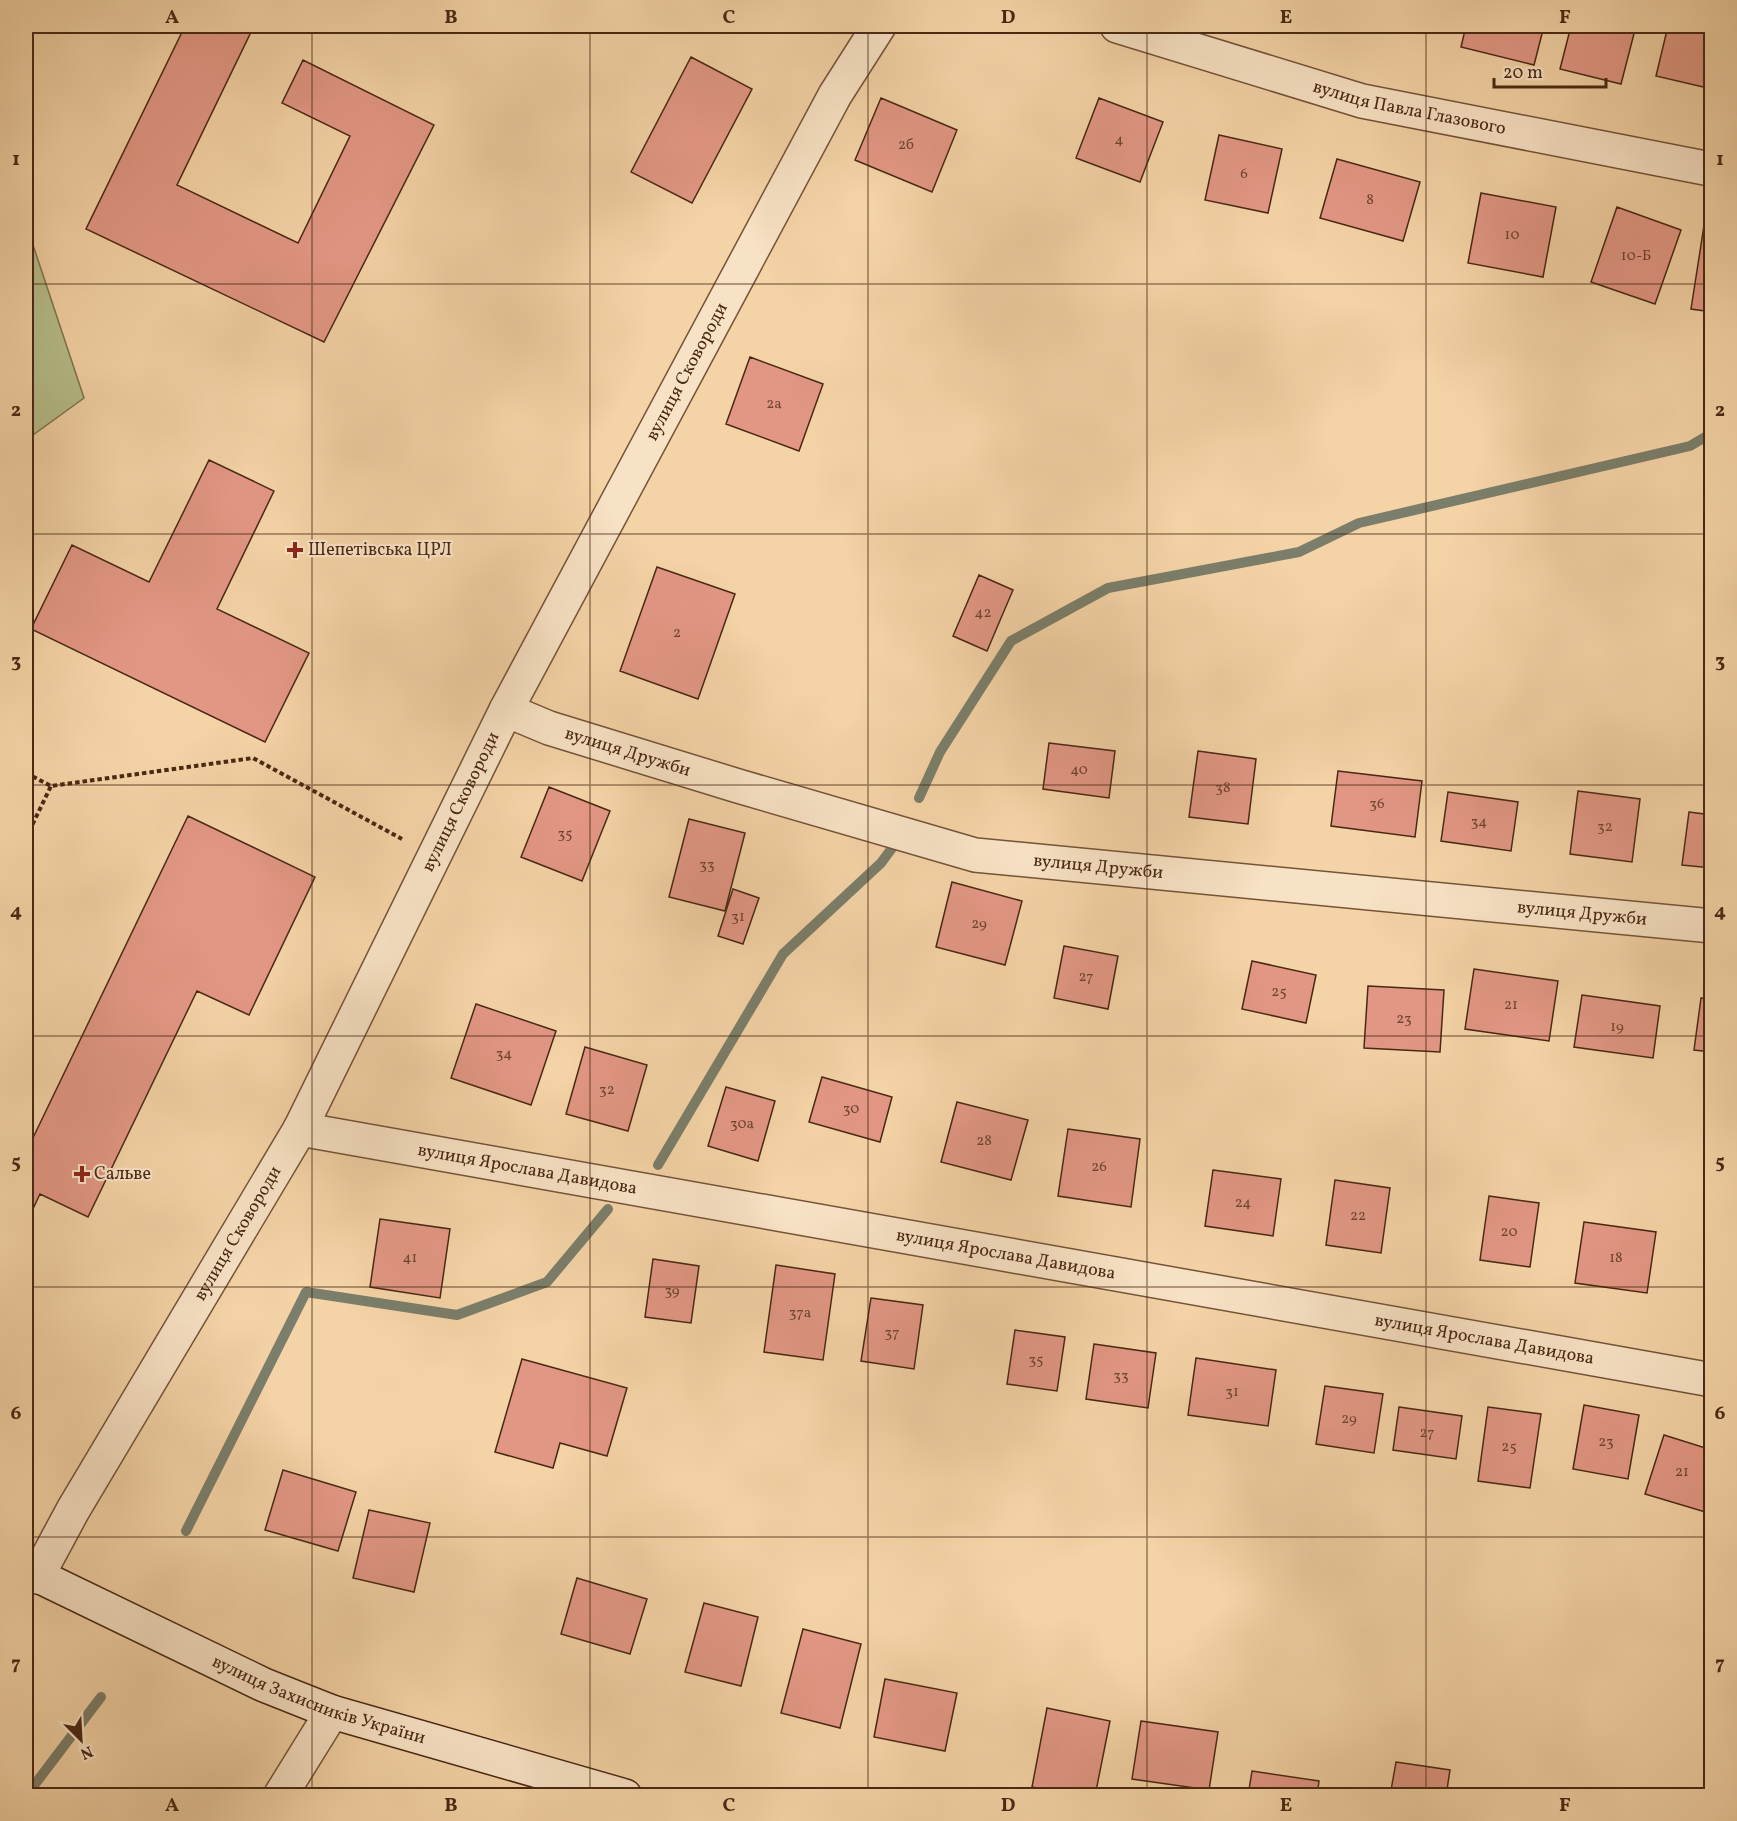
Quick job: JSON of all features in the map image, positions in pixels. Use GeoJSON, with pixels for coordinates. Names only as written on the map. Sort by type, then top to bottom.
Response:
{"type":"FeatureCollection","features":[{"type":"Feature","properties":{"kind":"street","name":"вулиця Сковороди"},"geometry":{"type":"LineString","coordinates":[[31,1573],[80,1499],[300,1129],[506,710],[835,95],[879,26]]}},
{"type":"Feature","properties":{"kind":"street","name":"вулиця Павла Глазового"},"geometry":{"type":"LineString","coordinates":[[1117,26],[1362,100],[1710,169]]}},
{"type":"Feature","properties":{"kind":"street","name":"вулиця Дружби"},"geometry":{"type":"LineString","coordinates":[[506,710],[549,728],[975,855],[1712,926]]}},
{"type":"Feature","properties":{"kind":"street","name":"вулиця Ярослава Давидова"},"geometry":{"type":"LineString","coordinates":[[300,1129],[1712,1380]]}},
{"type":"Feature","properties":{"kind":"street","name":"вулиця Захисників України"},"geometry":{"type":"LineString","coordinates":[[31,1573],[253,1680],[332,1712],[625,1796]]}},
{"type":"Feature","properties":{"kind":"street"},"geometry":{"type":"LineString","coordinates":[[280,1796],[332,1712]]}},
{"type":"Feature","properties":{"kind":"path"},"geometry":{"type":"LineString","coordinates":[[26,773],[51,786],[254,758],[434,856]]}},
{"type":"Feature","properties":{"kind":"path"},"geometry":{"type":"LineString","coordinates":[[26,838],[51,786]]}},
{"type":"Feature","properties":{"kind":"green space"},"geometry":{"type":"Polygon","coordinates":[[[26,224],[84,398],[26,440],[26,224]]]}},
{"type":"Feature","properties":{"kind":"building"},"geometry":{"type":"Polygon","coordinates":[[[185,26],[238,26],[251,32],[177,185],[298,243],[350,136],[282,103],[303,60],[434,125],[324,342],[86,229],[185,26]]]}},
{"type":"Feature","properties":{"kind":"building"},"geometry":{"type":"Polygon","coordinates":[[[1466,26],[1544,26],[1534,65],[1461,47],[1466,26]]]}},
{"type":"Feature","properties":{"kind":"building"},"geometry":{"type":"Polygon","coordinates":[[[1571,26],[1636,26],[1621,84],[1560,69],[1571,26]]]}},
{"type":"Feature","properties":{"kind":"building"},"geometry":{"type":"Polygon","coordinates":[[[1668,26],[1686,26],[1712,32],[1712,89],[1656,76],[1668,26]]]}},
{"type":"Feature","properties":{"kind":"building"},"geometry":{"type":"Polygon","coordinates":[[[691,57],[752,89],[692,203],[631,172],[691,57]]]}},
{"type":"Feature","properties":{"kind":"building"},"geometry":{"type":"Polygon","coordinates":[[[881,98],[957,130],[932,192],[855,160],[881,98]]]}},
{"type":"Feature","properties":{"kind":"building"},"geometry":{"type":"Polygon","coordinates":[[[1099,98],[1163,122],[1140,182],[1076,158],[1099,98]]]}},
{"type":"Feature","properties":{"kind":"building"},"geometry":{"type":"Polygon","coordinates":[[[1219,135],[1282,149],[1268,213],[1205,200],[1219,135]]]}},
{"type":"Feature","properties":{"kind":"building"},"geometry":{"type":"Polygon","coordinates":[[[1337,159],[1420,182],[1403,241],[1320,218],[1337,159]]]}},
{"type":"Feature","properties":{"kind":"building"},"geometry":{"type":"Polygon","coordinates":[[[1481,193],[1556,207],[1543,277],[1468,263],[1481,193]]]}},
{"type":"Feature","properties":{"kind":"building"},"geometry":{"type":"Polygon","coordinates":[[[1708,200],[1712,200],[1712,312],[1691,309],[1708,200]]]}},
{"type":"Feature","properties":{"kind":"building"},"geometry":{"type":"Polygon","coordinates":[[[1617,207],[1681,230],[1655,304],[1591,282],[1617,207]]]}},
{"type":"Feature","properties":{"kind":"building"},"geometry":{"type":"Polygon","coordinates":[[[750,357],[823,384],[799,451],[726,424],[750,357]]]}},
{"type":"Feature","properties":{"kind":"building"},"geometry":{"type":"Polygon","coordinates":[[[209,460],[274,491],[217,609],[309,653],[265,742],[31,629],[72,545],[149,582],[209,460]]]}},
{"type":"Feature","properties":{"kind":"building"},"geometry":{"type":"Polygon","coordinates":[[[657,567],[735,594],[698,699],[620,671],[657,567]]]}},
{"type":"Feature","properties":{"kind":"building"},"geometry":{"type":"Polygon","coordinates":[[[979,575],[1013,590],[987,651],[953,636],[979,575]]]}},
{"type":"Feature","properties":{"kind":"building"},"geometry":{"type":"Polygon","coordinates":[[[1049,743],[1115,751],[1109,798],[1043,789],[1049,743]]]}},
{"type":"Feature","properties":{"kind":"building"},"geometry":{"type":"Polygon","coordinates":[[[1198,751],[1256,759],[1248,824],[1189,817],[1198,751]]]}},
{"type":"Feature","properties":{"kind":"building"},"geometry":{"type":"Polygon","coordinates":[[[1338,771],[1422,781],[1415,837],[1331,826],[1338,771]]]}},
{"type":"Feature","properties":{"kind":"building"},"geometry":{"type":"Polygon","coordinates":[[[549,787],[610,811],[582,881],[521,857],[549,787]]]}},
{"type":"Feature","properties":{"kind":"building"},"geometry":{"type":"Polygon","coordinates":[[[1578,791],[1640,799],[1632,862],[1570,854],[1578,791]]]}},
{"type":"Feature","properties":{"kind":"building"},"geometry":{"type":"Polygon","coordinates":[[[1448,792],[1518,802],[1511,851],[1441,841],[1448,792]]]}},
{"type":"Feature","properties":{"kind":"building"},"geometry":{"type":"Polygon","coordinates":[[[1689,812],[1712,815],[1712,868],[1682,865],[1689,812]]]}},
{"type":"Feature","properties":{"kind":"building"},"geometry":{"type":"Polygon","coordinates":[[[188,816],[315,877],[249,1015],[197,991],[88,1217],[40,1194],[32,1211],[26,1207],[26,1142],[30,1144],[188,816]]]}},
{"type":"Feature","properties":{"kind":"building"},"geometry":{"type":"Polygon","coordinates":[[[689,819],[745,833],[725,911],[669,897],[689,819]]]}},
{"type":"Feature","properties":{"kind":"building"},"geometry":{"type":"Polygon","coordinates":[[[952,882],[1022,901],[1005,965],[936,947],[952,882]]]}},
{"type":"Feature","properties":{"kind":"building"},"geometry":{"type":"Polygon","coordinates":[[[733,889],[759,898],[743,944],[718,936],[733,889]]]}},
{"type":"Feature","properties":{"kind":"building"},"geometry":{"type":"Polygon","coordinates":[[[1064,946],[1118,956],[1108,1009],[1054,998],[1064,946]]]}},
{"type":"Feature","properties":{"kind":"building"},"geometry":{"type":"Polygon","coordinates":[[[1252,961],[1316,975],[1306,1023],[1242,1009],[1252,961]]]}},
{"type":"Feature","properties":{"kind":"building"},"geometry":{"type":"Polygon","coordinates":[[[1474,969],[1558,981],[1549,1041],[1465,1029],[1474,969]]]}},
{"type":"Feature","properties":{"kind":"building"},"geometry":{"type":"Polygon","coordinates":[[[1368,986],[1444,990],[1440,1052],[1364,1048],[1368,986]]]}},
{"type":"Feature","properties":{"kind":"building"},"geometry":{"type":"Polygon","coordinates":[[[1582,995],[1660,1006],[1653,1058],[1574,1047],[1582,995]]]}},
{"type":"Feature","properties":{"kind":"building"},"geometry":{"type":"Polygon","coordinates":[[[1701,998],[1712,999],[1712,1052],[1694,1050],[1701,998]]]}},
{"type":"Feature","properties":{"kind":"building"},"geometry":{"type":"Polygon","coordinates":[[[476,1004],[556,1031],[531,1105],[451,1078],[476,1004]]]}},
{"type":"Feature","properties":{"kind":"building"},"geometry":{"type":"Polygon","coordinates":[[[585,1047],[647,1065],[628,1131],[566,1114],[585,1047]]]}},
{"type":"Feature","properties":{"kind":"building"},"geometry":{"type":"Polygon","coordinates":[[[822,1077],[892,1097],[880,1142],[809,1122],[822,1077]]]}},
{"type":"Feature","properties":{"kind":"building"},"geometry":{"type":"Polygon","coordinates":[[[726,1087],[775,1101],[758,1161],[708,1146],[726,1087]]]}},
{"type":"Feature","properties":{"kind":"building"},"geometry":{"type":"Polygon","coordinates":[[[957,1102],[1028,1120],[1011,1180],[941,1162],[957,1102]]]}},
{"type":"Feature","properties":{"kind":"building"},"geometry":{"type":"Polygon","coordinates":[[[1068,1129],[1140,1139],[1131,1207],[1058,1196],[1068,1129]]]}},
{"type":"Feature","properties":{"kind":"building"},"geometry":{"type":"Polygon","coordinates":[[[1213,1170],[1281,1179],[1273,1236],[1205,1226],[1213,1170]]]}},
{"type":"Feature","properties":{"kind":"building"},"geometry":{"type":"Polygon","coordinates":[[[1335,1180],[1390,1188],[1381,1253],[1326,1245],[1335,1180]]]}},
{"type":"Feature","properties":{"kind":"building"},"geometry":{"type":"Polygon","coordinates":[[[1489,1196],[1539,1203],[1530,1267],[1480,1260],[1489,1196]]]}},
{"type":"Feature","properties":{"kind":"building"},"geometry":{"type":"Polygon","coordinates":[[[380,1219],[450,1229],[440,1298],[370,1287],[380,1219]]]}},
{"type":"Feature","properties":{"kind":"building"},"geometry":{"type":"Polygon","coordinates":[[[1584,1222],[1656,1232],[1647,1293],[1575,1283],[1584,1222]]]}},
{"type":"Feature","properties":{"kind":"building"},"geometry":{"type":"Polygon","coordinates":[[[1712,1256],[1712,1308],[1706,1308],[1712,1256]]]}},
{"type":"Feature","properties":{"kind":"building"},"geometry":{"type":"Polygon","coordinates":[[[653,1259],[699,1266],[691,1323],[645,1317],[653,1259]]]}},
{"type":"Feature","properties":{"kind":"building"},"geometry":{"type":"Polygon","coordinates":[[[776,1265],[835,1274],[823,1360],[764,1352],[776,1265]]]}},
{"type":"Feature","properties":{"kind":"building"},"geometry":{"type":"Polygon","coordinates":[[[871,1298],[923,1305],[914,1369],[861,1361],[871,1298]]]}},
{"type":"Feature","properties":{"kind":"building"},"geometry":{"type":"Polygon","coordinates":[[[1015,1330],[1065,1337],[1057,1391],[1007,1384],[1015,1330]]]}},
{"type":"Feature","properties":{"kind":"building"},"geometry":{"type":"Polygon","coordinates":[[[1094,1344],[1156,1353],[1148,1408],[1086,1399],[1094,1344]]]}},
{"type":"Feature","properties":{"kind":"building"},"geometry":{"type":"Polygon","coordinates":[[[1196,1358],[1276,1370],[1268,1426],[1188,1415],[1196,1358]]]}},
{"type":"Feature","properties":{"kind":"building"},"geometry":{"type":"Polygon","coordinates":[[[522,1359],[627,1388],[607,1456],[560,1443],[553,1468],[495,1452],[522,1359]]]}},
{"type":"Feature","properties":{"kind":"building"},"geometry":{"type":"Polygon","coordinates":[[[1325,1386],[1383,1394],[1374,1453],[1316,1444],[1325,1386]]]}},
{"type":"Feature","properties":{"kind":"building"},"geometry":{"type":"Polygon","coordinates":[[[1584,1405],[1639,1415],[1628,1479],[1573,1469],[1584,1405]]]}},
{"type":"Feature","properties":{"kind":"building"},"geometry":{"type":"Polygon","coordinates":[[[1399,1407],[1462,1416],[1456,1459],[1393,1450],[1399,1407]]]}},
{"type":"Feature","properties":{"kind":"building"},"geometry":{"type":"Polygon","coordinates":[[[1488,1407],[1541,1414],[1530,1488],[1478,1481],[1488,1407]]]}},
{"type":"Feature","properties":{"kind":"building"},"geometry":{"type":"Polygon","coordinates":[[[1664,1435],[1712,1450],[1712,1514],[1645,1494],[1664,1435]]]}},
{"type":"Feature","properties":{"kind":"building"},"geometry":{"type":"Polygon","coordinates":[[[283,1470],[356,1492],[338,1551],[265,1530],[283,1470]]]}},
{"type":"Feature","properties":{"kind":"building"},"geometry":{"type":"Polygon","coordinates":[[[369,1510],[430,1523],[414,1592],[353,1578],[369,1510]]]}},
{"type":"Feature","properties":{"kind":"building"},"geometry":{"type":"Polygon","coordinates":[[[577,1578],[647,1599],[630,1654],[561,1634],[577,1578]]]}},
{"type":"Feature","properties":{"kind":"building"},"geometry":{"type":"Polygon","coordinates":[[[704,1603],[758,1617],[741,1686],[685,1672],[704,1603]]]}},
{"type":"Feature","properties":{"kind":"building"},"geometry":{"type":"Polygon","coordinates":[[[803,1629],[861,1644],[840,1728],[781,1713],[803,1629]]]}},
{"type":"Feature","properties":{"kind":"building"},"geometry":{"type":"Polygon","coordinates":[[[885,1679],[957,1693],[945,1751],[874,1737],[885,1679]]]}},
{"type":"Feature","properties":{"kind":"building"},"geometry":{"type":"Polygon","coordinates":[[[1047,1708],[1110,1721],[1095,1796],[1076,1796],[1032,1787],[1047,1708]]]}},
{"type":"Feature","properties":{"kind":"building"},"geometry":{"type":"Polygon","coordinates":[[[1141,1721],[1218,1732],[1209,1790],[1132,1779],[1141,1721]]]}},
{"type":"Feature","properties":{"kind":"building"},"geometry":{"type":"Polygon","coordinates":[[[1396,1762],[1450,1770],[1446,1796],[1390,1796],[1396,1762]]]}},
{"type":"Feature","properties":{"kind":"building"},"geometry":{"type":"Polygon","coordinates":[[[1252,1771],[1319,1781],[1317,1796],[1248,1796],[1252,1771]]]}},
{"type":"Feature","properties":{"kind":"waterway"},"geometry":{"type":"LineString","coordinates":[[919,798],[940,752],[1011,641],[1108,588],[1299,552],[1359,523],[1690,446],[1712,433]]}},
{"type":"Feature","properties":{"kind":"waterway"},"geometry":{"type":"LineString","coordinates":[[658,1165],[783,954],[881,863],[892,848]]}},
{"type":"Feature","properties":{"kind":"waterway"},"geometry":{"type":"LineString","coordinates":[[186,1531],[306,1292],[457,1315],[547,1282],[608,1209]]}},
{"type":"Feature","properties":{"kind":"waterway"},"geometry":{"type":"LineString","coordinates":[[26,1796],[101,1697]]}},
{"type":"Feature","properties":{"kind":"place","name":"Шепетівська ЦРЛ"},"geometry":{"type":"Point","coordinates":[295,550]}},
{"type":"Feature","properties":{"kind":"place","name":"Сальве"},"geometry":{"type":"Point","coordinates":[82,1174]}}]}
